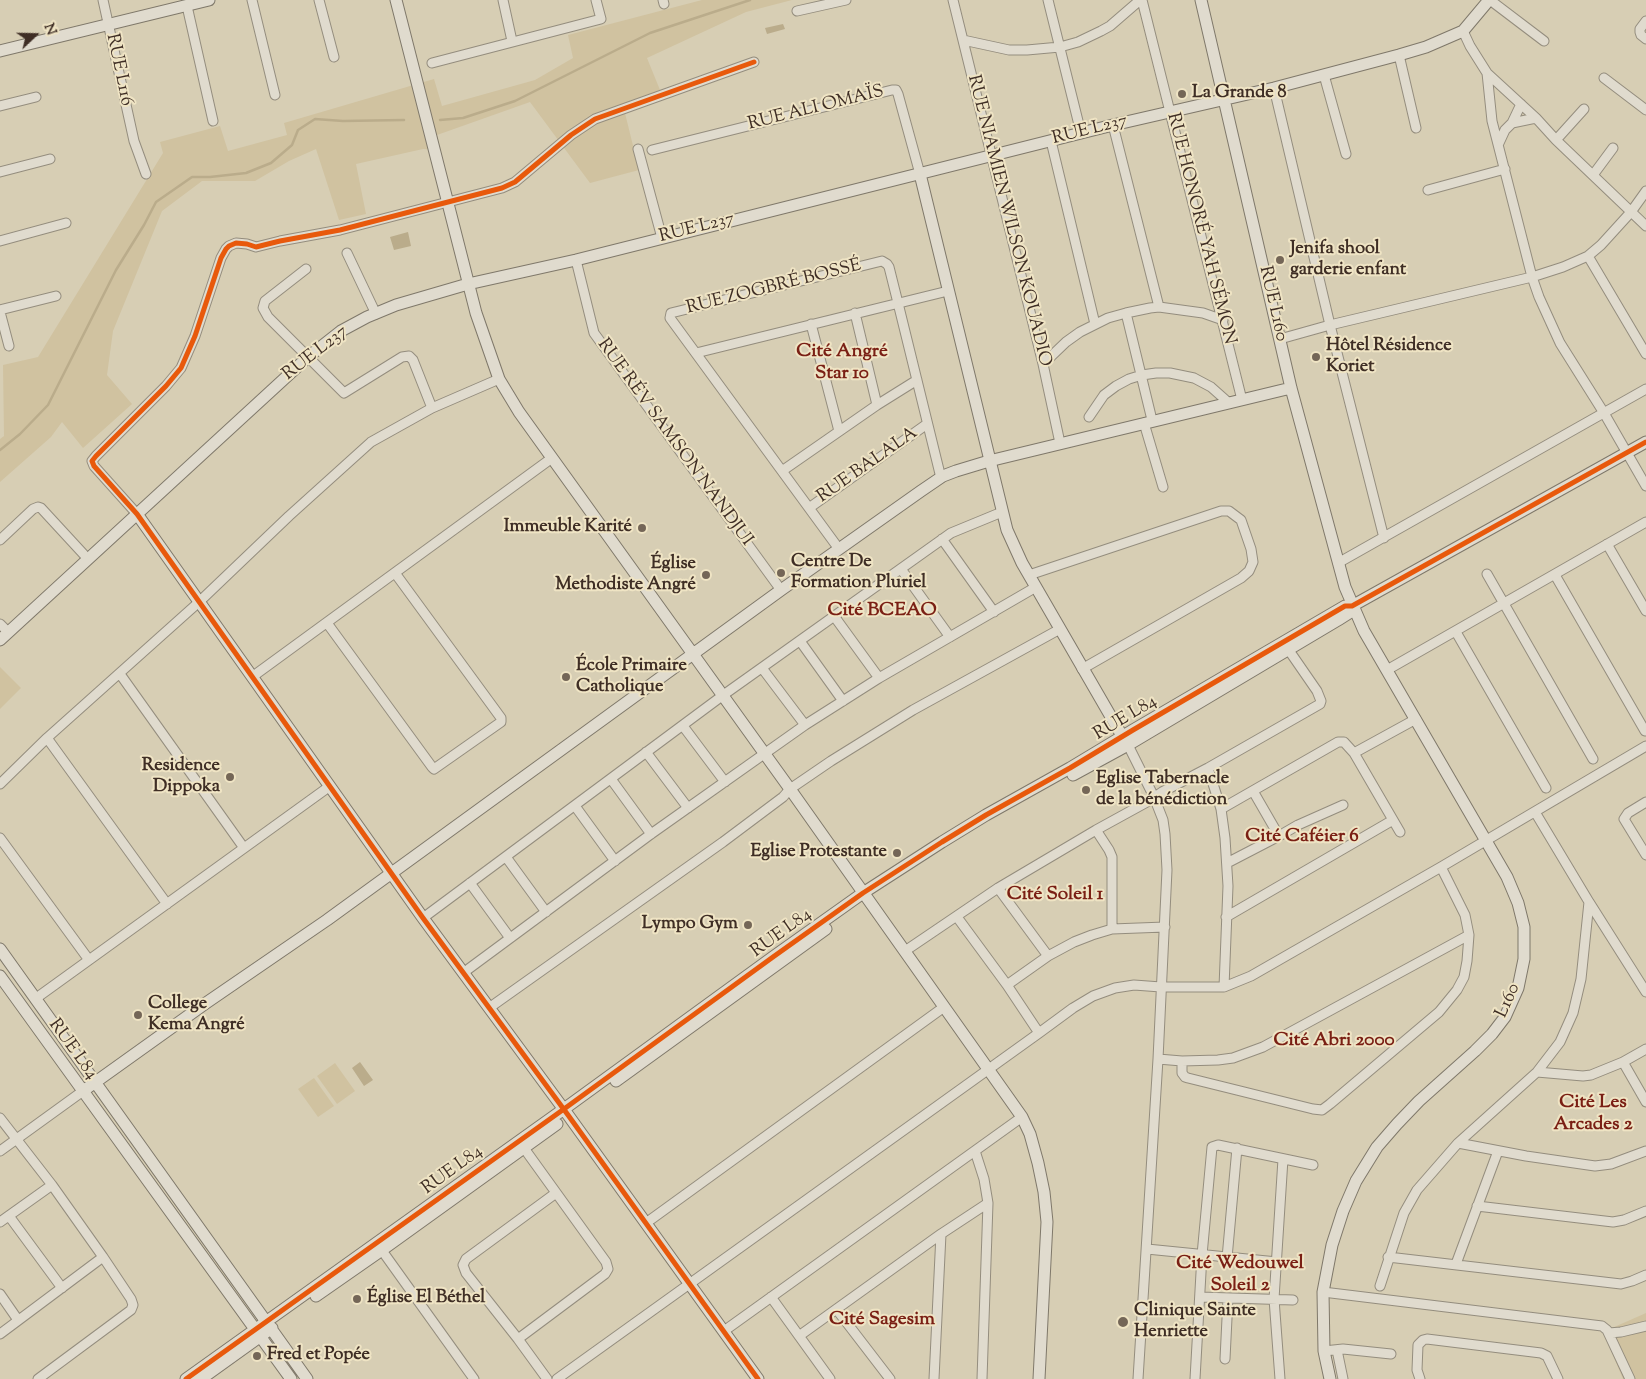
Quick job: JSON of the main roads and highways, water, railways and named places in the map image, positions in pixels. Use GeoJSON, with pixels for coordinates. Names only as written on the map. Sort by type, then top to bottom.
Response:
{"type":"FeatureCollection","features":[{"type":"Feature","properties":{"kind":"waterway"},"geometry":{"type":"LineString","coordinates":[[440,120],[463,118],[515,101],[650,33],[750,0]]}},
{"type":"Feature","properties":{"kind":"waterway"},"geometry":{"type":"LineString","coordinates":[[0,450],[20,434],[48,405],[116,270],[156,202],[192,177],[246,173],[271,163],[292,145],[298,130],[315,119],[343,121],[404,120]]}},
{"type":"Feature","properties":{"kind":"place","name":"La Grande 8"},"geometry":{"type":"Point","coordinates":[1182,94]}},
{"type":"Feature","properties":{"kind":"place","name":"Jenifa shool garderie enfant"},"geometry":{"type":"Point","coordinates":[1280,260]}},
{"type":"Feature","properties":{"kind":"place","name":"Hôtel Résidence Koriet"},"geometry":{"type":"Point","coordinates":[1316,357]}},
{"type":"Feature","properties":{"kind":"place","name":"Immeuble Karité"},"geometry":{"type":"Point","coordinates":[642,528]}},
{"type":"Feature","properties":{"kind":"place","name":"Centre De Formation Pluriel"},"geometry":{"type":"Point","coordinates":[781,573]}},
{"type":"Feature","properties":{"kind":"place","name":"Église Methodiste Angré"},"geometry":{"type":"Point","coordinates":[706,575]}},
{"type":"Feature","properties":{"kind":"place","name":"École Primaire Catholique"},"geometry":{"type":"Point","coordinates":[566,677]}},
{"type":"Feature","properties":{"kind":"place","name":"Residence Dippoka"},"geometry":{"type":"Point","coordinates":[230,777]}},
{"type":"Feature","properties":{"kind":"place","name":"Eglise Tabernacle de la bénédiction"},"geometry":{"type":"Point","coordinates":[1086,790]}},
{"type":"Feature","properties":{"kind":"place","name":"Eglise Protestante"},"geometry":{"type":"Point","coordinates":[897,853]}},
{"type":"Feature","properties":{"kind":"place","name":"Lympo Gym"},"geometry":{"type":"Point","coordinates":[748,925]}},
{"type":"Feature","properties":{"kind":"place","name":"College Kema Angré"},"geometry":{"type":"Point","coordinates":[138,1015]}},
{"type":"Feature","properties":{"kind":"place","name":"Église El Béthel"},"geometry":{"type":"Point","coordinates":[357,1299]}},
{"type":"Feature","properties":{"kind":"place","name":"Clinique Sainte Henriette"},"geometry":{"type":"Point","coordinates":[1123,1322]}},
{"type":"Feature","properties":{"kind":"place","name":"Fred et Popée"},"geometry":{"type":"Point","coordinates":[257,1356]}},
{"type":"Feature","properties":{"kind":"district","name":"Cité Angré Star 10"},"geometry":{"type":"Point","coordinates":[842,364]}},
{"type":"Feature","properties":{"kind":"district","name":"Cité BCEAO"},"geometry":{"type":"Point","coordinates":[882,612]}},
{"type":"Feature","properties":{"kind":"district","name":"Cité Caféier 6"},"geometry":{"type":"Point","coordinates":[1302,838]}},
{"type":"Feature","properties":{"kind":"district","name":"Cité Soleil 1"},"geometry":{"type":"Point","coordinates":[1055,896]}},
{"type":"Feature","properties":{"kind":"district","name":"Cité Abri 2000"},"geometry":{"type":"Point","coordinates":[1334,1042]}},
{"type":"Feature","properties":{"kind":"district","name":"Cité Les Arcades 2"},"geometry":{"type":"Point","coordinates":[1593,1115]}},
{"type":"Feature","properties":{"kind":"district","name":"Cité Wedouwel Soleil 2"},"geometry":{"type":"Point","coordinates":[1240,1276]}},
{"type":"Feature","properties":{"kind":"district","name":"Cité Sagesim"},"geometry":{"type":"Point","coordinates":[882,1321]}}]}
